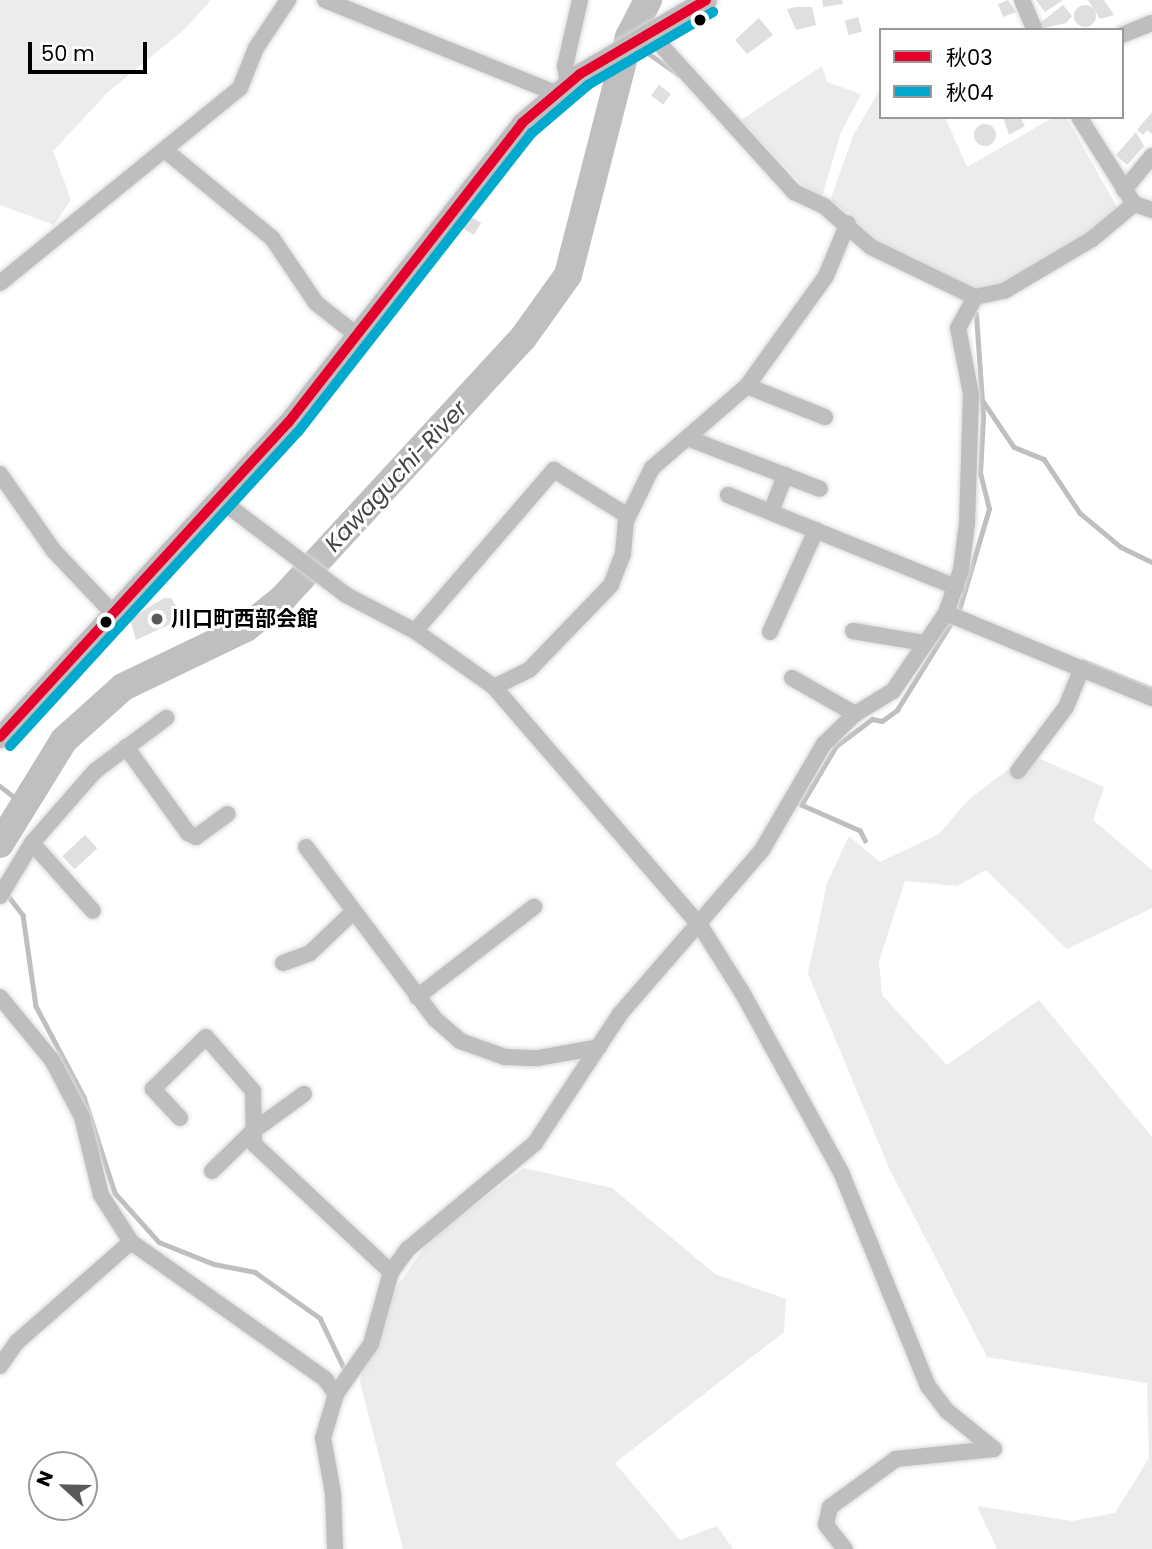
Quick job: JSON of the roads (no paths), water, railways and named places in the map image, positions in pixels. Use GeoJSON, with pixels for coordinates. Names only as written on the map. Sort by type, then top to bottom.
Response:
{"type":"FeatureCollection","features":[{"type":"Feature","properties":{"kind":"main road"},"geometry":{"type":"LineString","coordinates":[[0,737],[111,611],[219,499],[358,336],[502,147],[568,83],[706,0]]}},
{"type":"Feature","properties":{"kind":"street"},"geometry":{"type":"LineString","coordinates":[[0,284],[240,88],[256,48],[288,0]]}},
{"type":"Feature","properties":{"kind":"street"},"geometry":{"type":"LineString","coordinates":[[325,0],[568,83],[569,40],[580,0]]}},
{"type":"Feature","properties":{"kind":"street"},"geometry":{"type":"LineString","coordinates":[[1022,0],[1034,28]]}},
{"type":"Feature","properties":{"kind":"street"},"geometry":{"type":"LineString","coordinates":[[1124,34],[1152,23]]}},
{"type":"Feature","properties":{"kind":"street"},"geometry":{"type":"LineString","coordinates":[[650,33],[794,192],[848,223],[871,247],[975,297],[1004,291],[1092,239],[1129,197],[1152,156]]}},
{"type":"Feature","properties":{"kind":"street"},"geometry":{"type":"LineString","coordinates":[[1080,119],[1129,197],[1152,210]]}},
{"type":"Feature","properties":{"kind":"street"},"geometry":{"type":"LineString","coordinates":[[166,150],[272,238],[316,303],[358,336]]}},
{"type":"Feature","properties":{"kind":"street"},"geometry":{"type":"LineString","coordinates":[[494,687],[529,670],[611,585],[623,554],[628,516],[652,468],[690,439],[747,386],[826,276],[848,223]]}},
{"type":"Feature","properties":{"kind":"street"},"geometry":{"type":"LineString","coordinates":[[335,1549],[333,1493],[323,1438],[336,1394],[363,1363],[391,1272],[408,1249],[535,1143],[620,1014],[701,927],[762,850],[824,744],[855,714],[893,691],[946,613],[956,587],[967,523],[971,394],[958,328],[975,297]]}},
{"type":"Feature","properties":{"kind":"street"},"geometry":{"type":"LineString","coordinates":[[747,386],[825,417]]}},
{"type":"Feature","properties":{"kind":"street"},"geometry":{"type":"LineString","coordinates":[[690,439],[820,489]]}},
{"type":"Feature","properties":{"kind":"street"},"geometry":{"type":"LineString","coordinates":[[415,631],[554,470],[628,516]]}},
{"type":"Feature","properties":{"kind":"street"},"geometry":{"type":"LineString","coordinates":[[0,474],[54,551],[111,611]]}},
{"type":"Feature","properties":{"kind":"street"},"geometry":{"type":"LineString","coordinates":[[771,512],[785,475]]}},
{"type":"Feature","properties":{"kind":"street"},"geometry":{"type":"LineString","coordinates":[[729,495],[956,587]]}},
{"type":"Feature","properties":{"kind":"street"},"geometry":{"type":"LineString","coordinates":[[219,499],[331,584],[415,631],[494,687],[701,927],[841,1172],[928,1386],[947,1411],[994,1450],[974,1455],[896,1459],[830,1507],[825,1525],[845,1549]]}},
{"type":"Feature","properties":{"kind":"street"},"geometry":{"type":"LineString","coordinates":[[769,632],[816,530]]}},
{"type":"Feature","properties":{"kind":"street"},"geometry":{"type":"LineString","coordinates":[[946,613],[1152,698]]}},
{"type":"Feature","properties":{"kind":"street"},"geometry":{"type":"LineString","coordinates":[[853,631],[925,643]]}},
{"type":"Feature","properties":{"kind":"street"},"geometry":{"type":"LineString","coordinates":[[1018,771],[1066,707],[1082,668]]}},
{"type":"Feature","properties":{"kind":"street"},"geometry":{"type":"LineString","coordinates":[[792,678],[855,714]]}},
{"type":"Feature","properties":{"kind":"street"},"geometry":{"type":"LineString","coordinates":[[0,897],[32,843],[95,771],[166,718]]}},
{"type":"Feature","properties":{"kind":"street"},"geometry":{"type":"LineString","coordinates":[[126,747],[188,833],[196,837],[228,814]]}},
{"type":"Feature","properties":{"kind":"street"},"geometry":{"type":"LineString","coordinates":[[32,843],[93,911]]}},
{"type":"Feature","properties":{"kind":"street"},"geometry":{"type":"LineString","coordinates":[[306,847],[352,913],[435,1019],[478,1051],[538,1058],[599,1047]]}},
{"type":"Feature","properties":{"kind":"street"},"geometry":{"type":"LineString","coordinates":[[417,997],[534,906]]}},
{"type":"Feature","properties":{"kind":"street"},"geometry":{"type":"LineString","coordinates":[[284,963],[310,953],[352,913]]}},
{"type":"Feature","properties":{"kind":"street"},"geometry":{"type":"LineString","coordinates":[[0,998],[52,1060],[82,1117],[101,1195],[131,1242],[325,1379],[336,1394]]}},
{"type":"Feature","properties":{"kind":"street"},"geometry":{"type":"LineString","coordinates":[[180,1118],[153,1089],[206,1037],[253,1091],[254,1144],[391,1272]]}},
{"type":"Feature","properties":{"kind":"street"},"geometry":{"type":"LineString","coordinates":[[212,1171],[253,1131],[304,1094]]}},
{"type":"Feature","properties":{"kind":"street"},"geometry":{"type":"LineString","coordinates":[[0,1366],[17,1342],[131,1242]]}},
{"type":"Feature","properties":{"kind":"waterway","name":"Kawaguchi-River"},"geometry":{"type":"LineString","coordinates":[[0,844],[64,740],[123,687],[246,628],[283,598],[523,338],[568,275],[629,37],[648,0]]}},
{"type":"Feature","properties":{"kind":"waterway"},"geometry":{"type":"LineString","coordinates":[[648,53],[678,74]]}},
{"type":"Feature","properties":{"kind":"waterway"},"geometry":{"type":"LineString","coordinates":[[865,841],[860,831],[801,805],[836,746],[872,719],[882,721],[897,710],[959,610],[989,509],[980,474],[983,417],[976,314]]}},
{"type":"Feature","properties":{"kind":"waterway"},"geometry":{"type":"LineString","coordinates":[[983,401],[1014,447],[1044,459],[1080,513],[1121,547],[1152,562]]}},
{"type":"Feature","properties":{"kind":"waterway"},"geometry":{"type":"LineString","coordinates":[[1083,661],[1152,689]]}},
{"type":"Feature","properties":{"kind":"waterway"},"geometry":{"type":"LineString","coordinates":[[0,786],[22,803]]}},
{"type":"Feature","properties":{"kind":"waterway"},"geometry":{"type":"LineString","coordinates":[[9,897],[23,915],[36,1006],[84,1097],[115,1193],[159,1242],[214,1264],[255,1272],[320,1318],[345,1370]]}},
{"type":"Feature","properties":{"kind":"place","name":"川口町西部会館"},"geometry":{"type":"Point","coordinates":[157,619]}}]}
